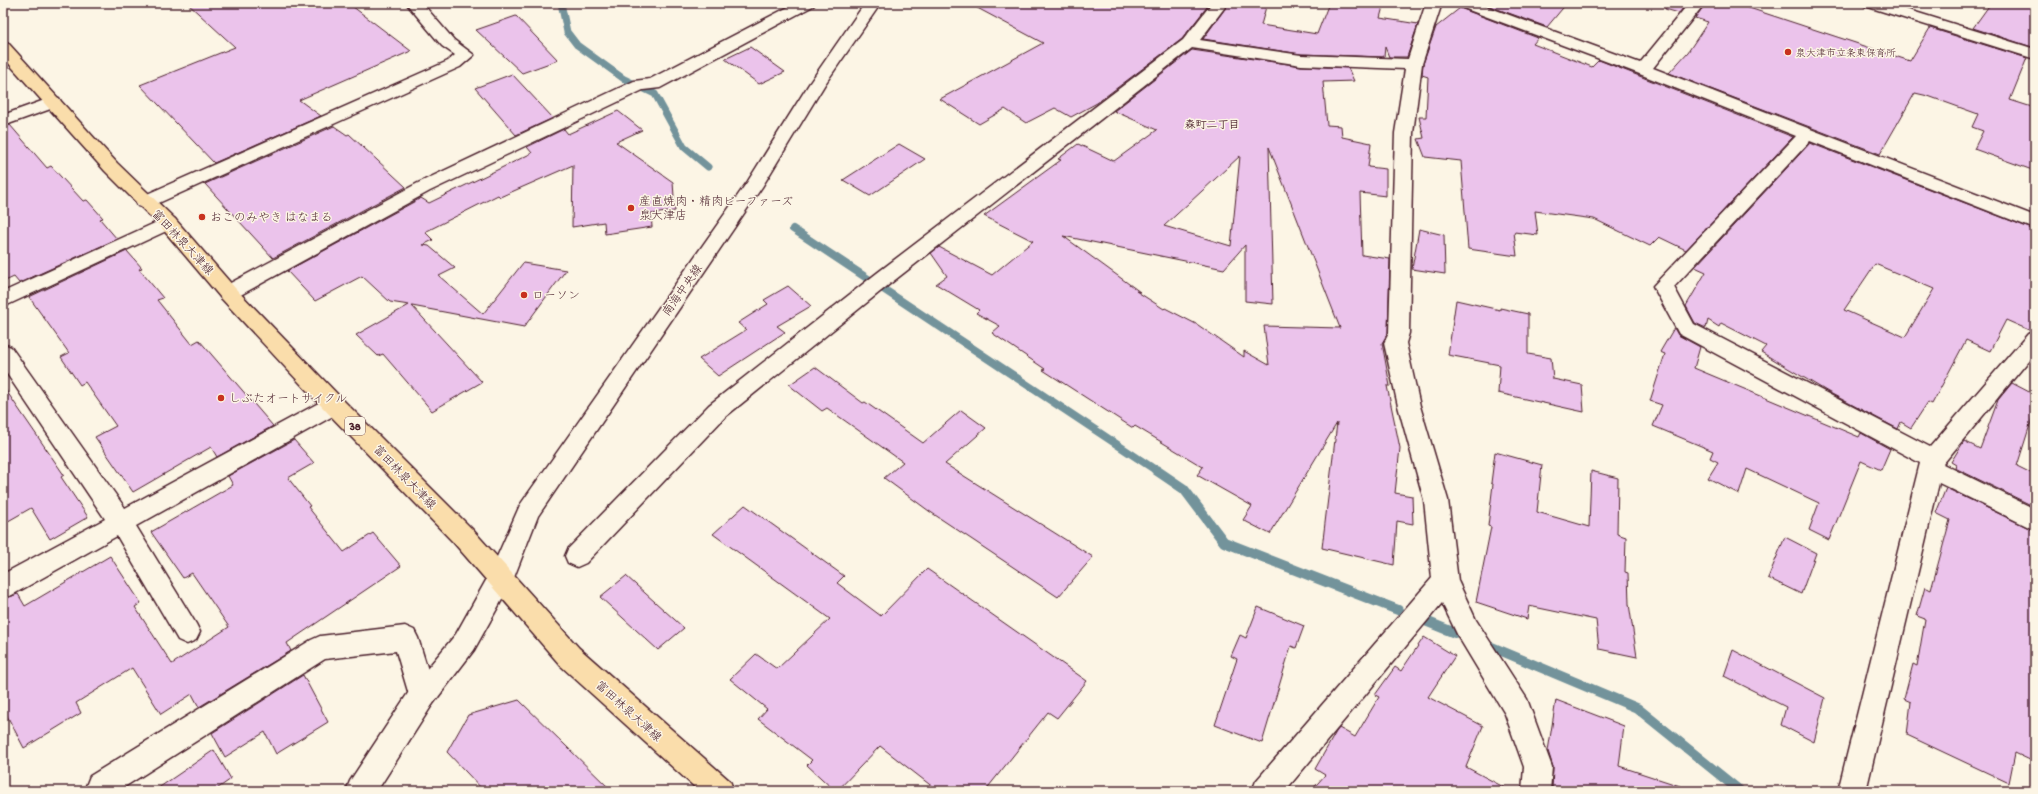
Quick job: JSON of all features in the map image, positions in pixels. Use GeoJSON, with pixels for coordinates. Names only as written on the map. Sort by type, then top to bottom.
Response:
{"type":"FeatureCollection","features":[{"type":"Feature","properties":{"kind":"main road","name":"富田林泉大津線"},"geometry":{"type":"LineString","coordinates":[[3,48],[145,202],[168,223],[228,293],[334,405],[463,536],[500,580],[570,657],[720,791]]}},
{"type":"Feature","properties":{"kind":"street"},"geometry":{"type":"LineString","coordinates":[[145,202],[454,64],[466,55],[448,42],[414,3]]}},
{"type":"Feature","properties":{"kind":"street"},"geometry":{"type":"LineString","coordinates":[[228,293],[424,187],[635,88],[654,84],[808,3]]}},
{"type":"Feature","properties":{"kind":"street","name":"南海中央線"},"geometry":{"type":"LineString","coordinates":[[360,791],[422,696],[465,642],[500,580],[528,512],[756,183],[817,84],[872,3]]}},
{"type":"Feature","properties":{"kind":"street"},"geometry":{"type":"LineString","coordinates":[[578,556],[717,411],[884,278],[1189,43],[1220,3]]}},
{"type":"Feature","properties":{"kind":"street"},"geometry":{"type":"LineString","coordinates":[[1434,3],[1414,64],[1404,133],[1400,333],[1395,343],[1409,406],[1436,500],[1445,581],[1467,628],[1517,708],[1538,767],[1536,791]]}},
{"type":"Feature","properties":{"kind":"street"},"geometry":{"type":"LineString","coordinates":[[1463,3],[1643,70],[1806,135],[2035,223]]}},
{"type":"Feature","properties":{"kind":"street"},"geometry":{"type":"LineString","coordinates":[[1643,70],[1697,3]]}},
{"type":"Feature","properties":{"kind":"street"},"geometry":{"type":"LineString","coordinates":[[1870,3],[2035,54]]}},
{"type":"Feature","properties":{"kind":"street"},"geometry":{"type":"LineString","coordinates":[[1189,43],[1301,60],[1414,64]]}},
{"type":"Feature","properties":{"kind":"street"},"geometry":{"type":"LineString","coordinates":[[3,121],[53,102]]}},
{"type":"Feature","properties":{"kind":"street"},"geometry":{"type":"LineString","coordinates":[[1806,135],[1663,286],[1686,329],[2035,520]]}},
{"type":"Feature","properties":{"kind":"street"},"geometry":{"type":"LineString","coordinates":[[3,300],[168,223]]}},
{"type":"Feature","properties":{"kind":"street"},"geometry":{"type":"LineString","coordinates":[[1852,791],[1932,464],[2035,339]]}},
{"type":"Feature","properties":{"kind":"street"},"geometry":{"type":"LineString","coordinates":[[3,352],[121,522],[187,632]]}},
{"type":"Feature","properties":{"kind":"street"},"geometry":{"type":"LineString","coordinates":[[3,587],[334,405]]}},
{"type":"Feature","properties":{"kind":"street"},"geometry":{"type":"LineString","coordinates":[[1266,791],[1445,581]]}},
{"type":"Feature","properties":{"kind":"street"},"geometry":{"type":"LineString","coordinates":[[98,789],[320,648],[405,638],[422,696]]}},
{"type":"Feature","properties":{"kind":"building"},"geometry":{"type":"Polygon","coordinates":[[[187,3],[348,3],[411,51],[299,100],[321,116],[214,163],[140,85],[235,47],[187,3]]]}},
{"type":"Feature","properties":{"kind":"building"},"geometry":{"type":"Polygon","coordinates":[[[968,3],[1210,3],[1182,39],[1097,103],[1071,117],[1055,108],[1026,123],[1005,109],[979,124],[940,99],[1043,43],[968,3]]]}},
{"type":"Feature","properties":{"kind":"building"},"geometry":{"type":"Polygon","coordinates":[[[1229,3],[1267,3],[1261,25],[1317,34],[1329,3],[1384,3],[1380,18],[1418,24],[1407,57],[1389,57],[1385,47],[1384,57],[1301,54],[1203,39],[1229,3]]]}},
{"type":"Feature","properties":{"kind":"building"},"geometry":{"type":"Polygon","coordinates":[[[1481,3],[1567,3],[1547,27],[1481,3]]]}},
{"type":"Feature","properties":{"kind":"building"},"geometry":{"type":"Polygon","coordinates":[[[1666,3],[1687,3],[1679,13],[1665,9],[1666,3]]]}},
{"type":"Feature","properties":{"kind":"building"},"geometry":{"type":"Polygon","coordinates":[[[1706,3],[1734,3],[1910,61],[1930,28],[2027,58],[2010,100],[2035,108],[2035,171],[1974,149],[1983,131],[1972,127],[1978,114],[1928,96],[1915,93],[1880,154],[1669,73],[1688,52],[1708,22],[1695,18],[1706,3]]]}},
{"type":"Feature","properties":{"kind":"building"},"geometry":{"type":"Polygon","coordinates":[[[1991,3],[2035,3],[2035,39],[2032,47],[1973,28],[1991,3]]]}},
{"type":"Feature","properties":{"kind":"building"},"geometry":{"type":"Polygon","coordinates":[[[1460,8],[1538,38],[1533,44],[1592,67],[1599,60],[1793,137],[1686,250],[1659,237],[1650,246],[1594,219],[1535,211],[1538,235],[1514,232],[1517,256],[1468,249],[1461,161],[1425,157],[1418,139],[1424,138],[1419,117],[1426,117],[1428,77],[1422,75],[1423,64],[1436,27],[1460,8]]]}},
{"type":"Feature","properties":{"kind":"building"},"geometry":{"type":"Polygon","coordinates":[[[516,16],[558,60],[522,73],[476,30],[516,16]]]}},
{"type":"Feature","properties":{"kind":"building"},"geometry":{"type":"Polygon","coordinates":[[[750,47],[785,72],[759,84],[725,59],[750,47]]]}},
{"type":"Feature","properties":{"kind":"building"},"geometry":{"type":"Polygon","coordinates":[[[1192,50],[1301,66],[1348,68],[1354,81],[1323,82],[1327,125],[1341,126],[1342,137],[1371,143],[1368,167],[1386,169],[1386,196],[1360,193],[1362,255],[1390,259],[1388,333],[1382,343],[1390,386],[1387,386],[1400,448],[1395,493],[1412,496],[1413,524],[1397,521],[1394,565],[1322,548],[1337,423],[1270,534],[1243,520],[1252,506],[1197,475],[1203,467],[1135,426],[1133,428],[1043,370],[1045,369],[992,333],[1000,326],[976,313],[979,310],[936,284],[947,276],[931,253],[939,247],[992,275],[1033,241],[984,216],[1061,160],[1058,159],[1078,144],[1114,161],[1157,130],[1114,111],[1192,50]],[[1269,147],[1273,304],[1245,301],[1245,245],[1224,269],[1063,236],[1140,292],[1136,291],[1164,309],[1165,308],[1198,325],[1244,357],[1244,351],[1269,365],[1264,326],[1340,328],[1269,147]],[[1240,156],[1164,226],[1231,246],[1240,156]]]}},
{"type":"Feature","properties":{"kind":"building"},"geometry":{"type":"Polygon","coordinates":[[[512,74],[553,118],[516,135],[475,88],[512,74]]]}},
{"type":"Feature","properties":{"kind":"building"},"geometry":{"type":"Polygon","coordinates":[[[618,111],[642,130],[616,142],[673,182],[675,211],[651,214],[652,227],[605,234],[604,222],[572,227],[573,165],[500,197],[498,195],[425,232],[433,240],[423,245],[429,246],[455,268],[439,276],[483,314],[523,263],[566,270],[524,327],[412,306],[482,382],[432,411],[383,354],[378,356],[356,335],[409,305],[390,302],[362,276],[315,301],[287,271],[421,198],[429,203],[532,153],[527,147],[564,129],[568,134],[618,111]]]}},
{"type":"Feature","properties":{"kind":"building"},"geometry":{"type":"Polygon","coordinates":[[[10,125],[47,168],[51,166],[83,201],[87,200],[103,218],[100,219],[117,239],[19,283],[14,277],[3,282],[3,127],[10,125]]]}},
{"type":"Feature","properties":{"kind":"building"},"geometry":{"type":"Polygon","coordinates":[[[334,126],[347,135],[349,134],[406,187],[273,258],[205,184],[334,126]]]}},
{"type":"Feature","properties":{"kind":"building"},"geometry":{"type":"Polygon","coordinates":[[[1810,143],[2035,230],[2035,330],[2031,331],[2006,320],[1990,351],[1966,340],[1932,404],[1928,402],[1911,428],[1901,422],[1898,429],[1828,392],[1761,352],[1766,346],[1721,323],[1719,327],[1708,320],[1706,328],[1695,323],[1686,306],[1706,272],[1695,267],[1810,143]],[[1875,264],[1844,310],[1905,337],[1934,289],[1875,264]]]}},
{"type":"Feature","properties":{"kind":"building"},"geometry":{"type":"Polygon","coordinates":[[[899,144],[925,159],[870,196],[843,180],[899,144]]]}},
{"type":"Feature","properties":{"kind":"building"},"geometry":{"type":"Polygon","coordinates":[[[1419,229],[1444,235],[1445,274],[1412,269],[1419,229]]]}},
{"type":"Feature","properties":{"kind":"building"},"geometry":{"type":"Polygon","coordinates":[[[127,251],[142,268],[139,269],[163,298],[157,300],[192,344],[199,340],[273,426],[217,457],[211,447],[133,492],[95,437],[116,426],[85,382],[80,385],[61,357],[69,353],[29,297],[127,251]]]}},
{"type":"Feature","properties":{"kind":"building"},"geometry":{"type":"Polygon","coordinates":[[[788,286],[811,306],[777,326],[785,332],[718,376],[699,359],[746,330],[738,323],[768,304],[764,300],[788,286]]]}},
{"type":"Feature","properties":{"kind":"building"},"geometry":{"type":"Polygon","coordinates":[[[1456,300],[1500,310],[1500,308],[1528,314],[1528,354],[1551,358],[1553,379],[1582,385],[1584,412],[1498,393],[1500,365],[1448,355],[1456,300]]]}},
{"type":"Feature","properties":{"kind":"building"},"geometry":{"type":"Polygon","coordinates":[[[1674,328],[1678,335],[1700,347],[1694,368],[1859,437],[1861,433],[1890,449],[1881,470],[1861,461],[1829,540],[1809,530],[1819,503],[1747,469],[1739,494],[1708,478],[1718,462],[1710,458],[1713,451],[1653,426],[1662,405],[1650,401],[1665,354],[1660,352],[1674,328]]]}},
{"type":"Feature","properties":{"kind":"building"},"geometry":{"type":"Polygon","coordinates":[[[815,367],[863,403],[865,402],[923,443],[961,410],[986,428],[945,464],[1093,557],[1058,597],[929,511],[884,478],[903,462],[827,408],[822,411],[789,385],[815,367]]]}},
{"type":"Feature","properties":{"kind":"building"},"geometry":{"type":"Polygon","coordinates":[[[2012,383],[2035,395],[2035,409],[2017,466],[2035,475],[2035,507],[1955,468],[1956,465],[1951,462],[1964,441],[1980,449],[1998,400],[2012,383]]]}},
{"type":"Feature","properties":{"kind":"building"},"geometry":{"type":"Polygon","coordinates":[[[3,386],[64,475],[61,477],[88,517],[50,539],[31,508],[3,524],[3,386]]]}},
{"type":"Feature","properties":{"kind":"building"},"geometry":{"type":"Polygon","coordinates":[[[294,440],[314,463],[288,478],[310,506],[308,507],[344,552],[373,533],[401,566],[287,643],[291,651],[199,707],[192,694],[161,714],[132,668],[76,703],[81,713],[24,748],[3,708],[3,599],[18,594],[25,606],[110,556],[141,603],[135,607],[172,664],[229,627],[192,573],[183,578],[151,532],[233,485],[228,476],[294,440]]]}},
{"type":"Feature","properties":{"kind":"building"},"geometry":{"type":"Polygon","coordinates":[[[1495,452],[1542,465],[1537,512],[1589,527],[1591,471],[1618,478],[1617,534],[1626,537],[1625,572],[1628,573],[1629,604],[1637,657],[1599,649],[1596,620],[1529,606],[1527,619],[1476,602],[1491,527],[1488,526],[1495,452]]]}},
{"type":"Feature","properties":{"kind":"building"},"geometry":{"type":"Polygon","coordinates":[[[1946,488],[2035,531],[2035,737],[2032,761],[2015,753],[2009,783],[1907,735],[1911,702],[1904,699],[1913,664],[1917,666],[1925,619],[1917,616],[1925,587],[1931,590],[1950,520],[1936,513],[1946,488]]]}},
{"type":"Feature","properties":{"kind":"building"},"geometry":{"type":"Polygon","coordinates":[[[745,505],[844,576],[837,583],[881,616],[927,569],[1087,681],[1057,718],[1048,712],[985,791],[938,791],[880,746],[837,791],[835,791],[807,765],[812,760],[758,719],[767,709],[730,679],[756,654],[777,669],[830,619],[713,534],[745,505]]]}},
{"type":"Feature","properties":{"kind":"building"},"geometry":{"type":"Polygon","coordinates":[[[1785,537],[1816,553],[1801,594],[1768,578],[1785,537]]]}},
{"type":"Feature","properties":{"kind":"building"},"geometry":{"type":"Polygon","coordinates":[[[626,576],[684,628],[658,650],[600,597],[626,576]]]}},
{"type":"Feature","properties":{"kind":"building"},"geometry":{"type":"Polygon","coordinates":[[[1258,607],[1304,626],[1296,648],[1291,646],[1262,743],[1215,725],[1237,659],[1231,656],[1240,635],[1246,638],[1258,607]]]}},
{"type":"Feature","properties":{"kind":"building"},"geometry":{"type":"Polygon","coordinates":[[[1424,637],[1455,656],[1428,697],[1483,726],[1466,767],[1511,791],[1311,791],[1325,775],[1315,769],[1336,732],[1339,728],[1355,737],[1379,697],[1375,695],[1395,667],[1401,671],[1424,637]]]}},
{"type":"Feature","properties":{"kind":"building"},"geometry":{"type":"Polygon","coordinates":[[[1733,650],[1825,698],[1814,742],[1781,725],[1786,707],[1724,676],[1733,650]]]}},
{"type":"Feature","properties":{"kind":"building"},"geometry":{"type":"Polygon","coordinates":[[[303,675],[328,722],[276,754],[265,732],[225,757],[212,733],[303,675]]]}},
{"type":"Feature","properties":{"kind":"building"},"geometry":{"type":"Polygon","coordinates":[[[519,700],[612,791],[484,791],[447,752],[468,715],[519,700]]]}},
{"type":"Feature","properties":{"kind":"building"},"geometry":{"type":"Polygon","coordinates":[[[1556,700],[1624,726],[1619,766],[1680,786],[1680,791],[1552,791],[1553,767],[1548,751],[1556,700]]]}},
{"type":"Feature","properties":{"kind":"building"},"geometry":{"type":"Polygon","coordinates":[[[214,750],[231,779],[214,791],[154,791],[214,750]]]}},
{"type":"Feature","properties":{"kind":"waterway"},"geometry":{"type":"LineString","coordinates":[[561,3],[567,32],[577,45],[624,79],[655,94],[684,147],[708,167]]}},
{"type":"Feature","properties":{"kind":"waterway"},"geometry":{"type":"LineString","coordinates":[[793,229],[1157,471]]}},
{"type":"Feature","properties":{"kind":"waterway"},"geometry":{"type":"LineString","coordinates":[[1156,470],[1184,489],[1224,542],[1398,610]]}},
{"type":"Feature","properties":{"kind":"waterway"},"geometry":{"type":"LineString","coordinates":[[1423,620],[1455,633]]}},
{"type":"Feature","properties":{"kind":"waterway"},"geometry":{"type":"LineString","coordinates":[[1492,647],[1637,708],[1740,791]]}},
{"type":"Feature","properties":{"kind":"place","name":"泉大津市立条東保育所"},"geometry":{"type":"Point","coordinates":[1788,52]}},
{"type":"Feature","properties":{"kind":"place","name":"産直焼肉・精肉ビーファーズ 泉大津店"},"geometry":{"type":"Point","coordinates":[631,208]}},
{"type":"Feature","properties":{"kind":"place","name":"おこのみやき はなまる"},"geometry":{"type":"Point","coordinates":[202,217]}},
{"type":"Feature","properties":{"kind":"place","name":"ローソン"},"geometry":{"type":"Point","coordinates":[524,295]}},
{"type":"Feature","properties":{"kind":"place","name":"しぶたオートサイクル"},"geometry":{"type":"Point","coordinates":[221,398]}},
{"type":"Feature","properties":{"kind":"district","name":"森町二丁目"},"geometry":{"type":"Point","coordinates":[1212,124]}}]}
